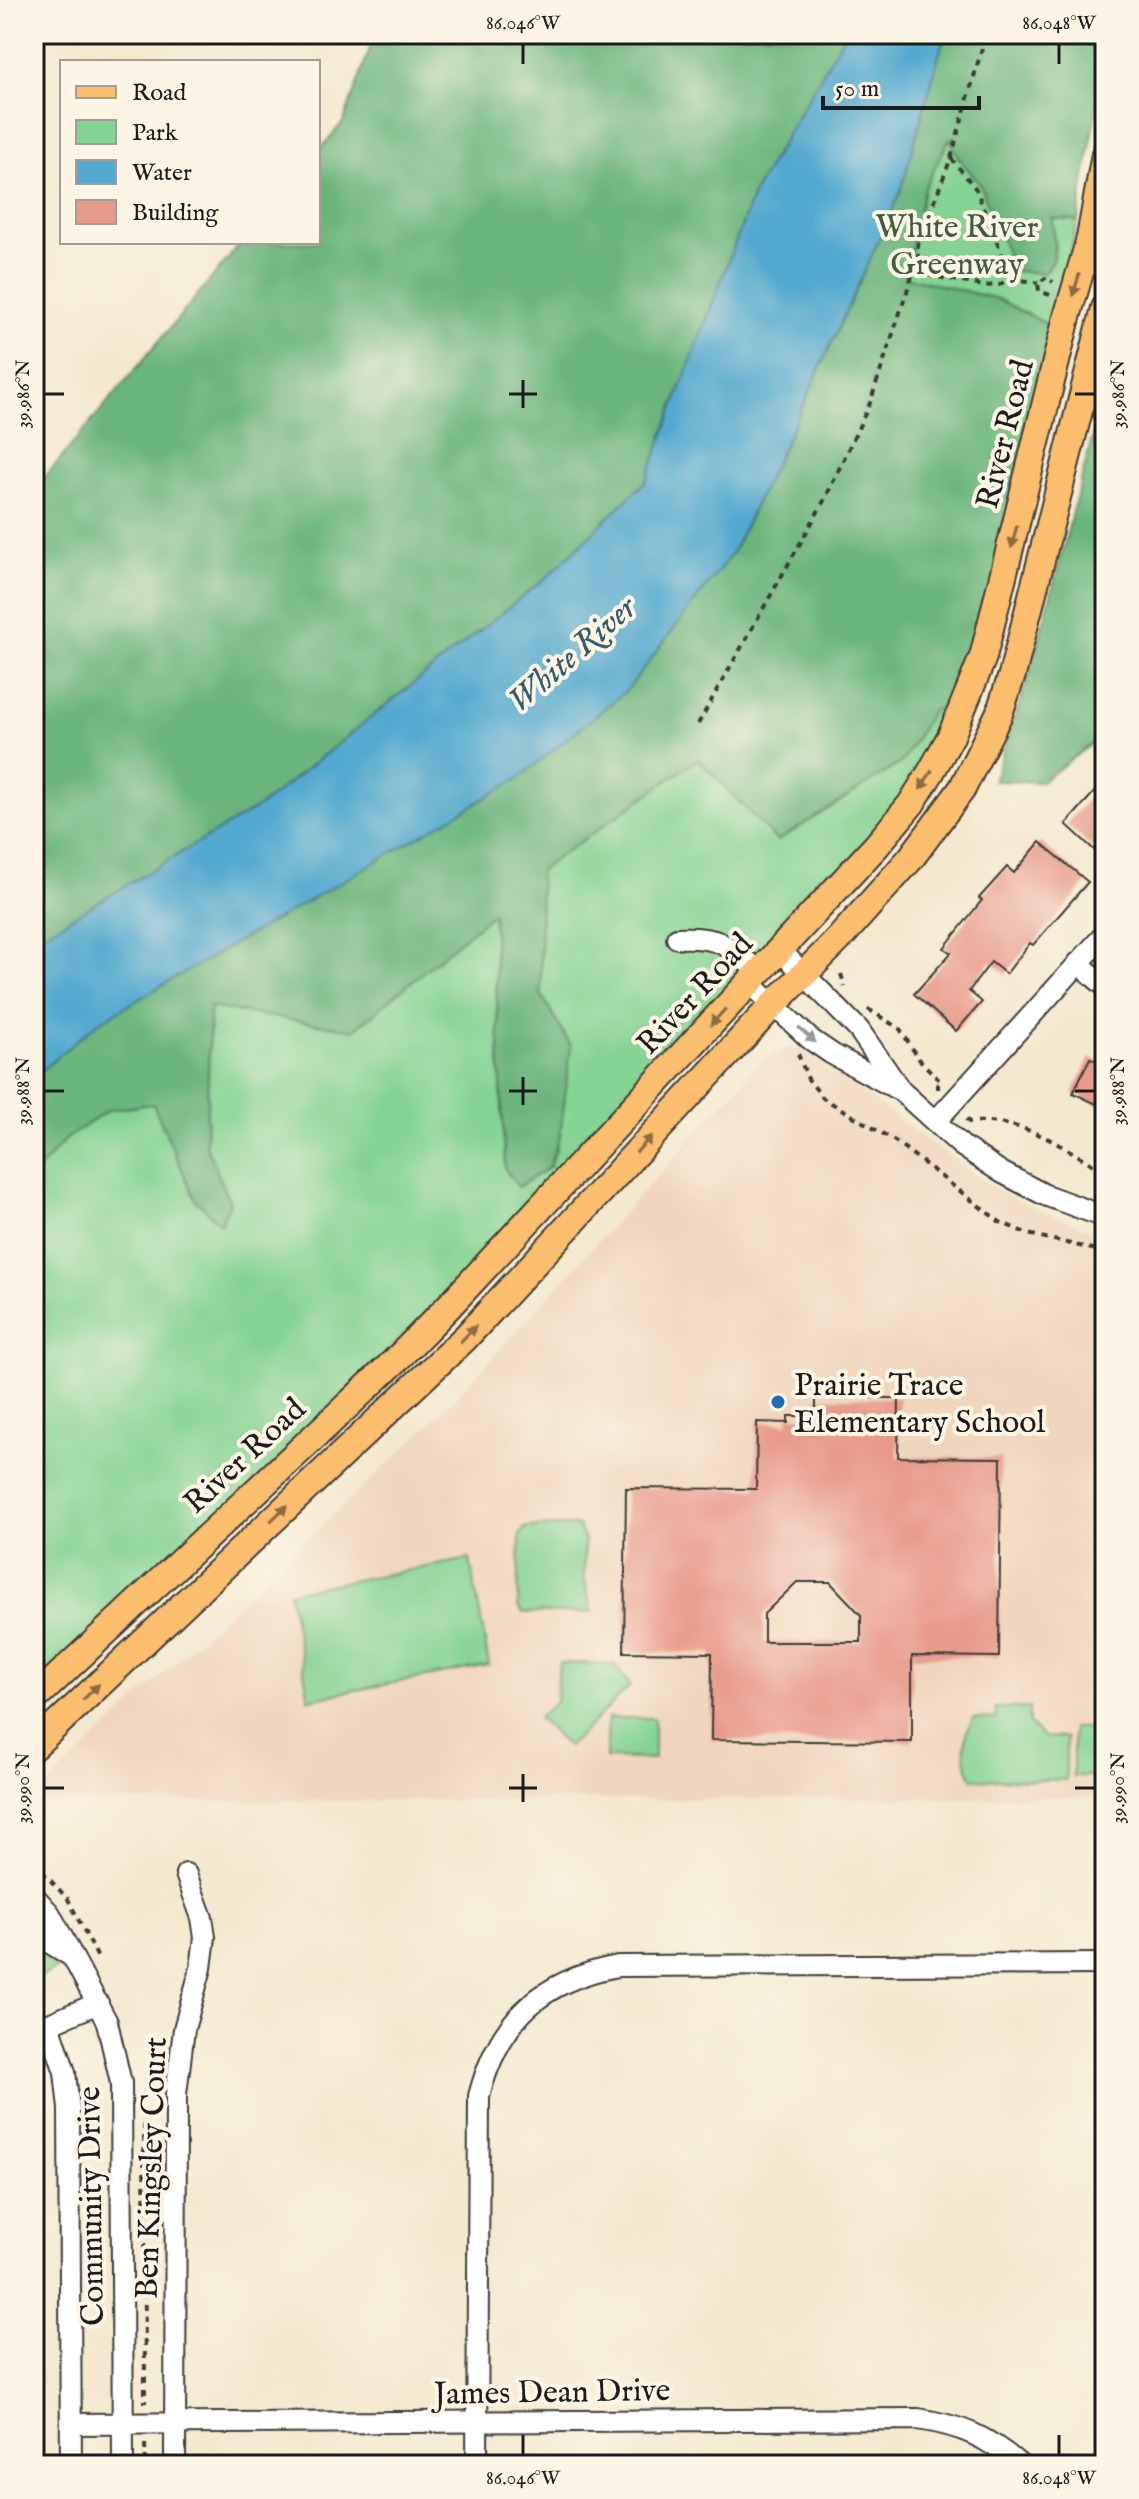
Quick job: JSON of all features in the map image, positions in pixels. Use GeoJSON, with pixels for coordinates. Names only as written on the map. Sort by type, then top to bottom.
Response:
{"type":"FeatureCollection","features":[{"type":"Feature","properties":{"kind":"main road","name":"River Road"},"geometry":{"type":"LineString","coordinates":[[34,1699],[395,1361],[780,950],[911,804],[944,748],[983,657],[1064,329],[1098,241],[1105,154]]}},
{"type":"Feature","properties":{"kind":"main road","name":"River Road"},"geometry":{"type":"LineString","coordinates":[[34,1746],[465,1338],[805,974],[938,824],[962,789],[999,714],[1020,648],[1105,308]]}},
{"type":"Feature","properties":{"kind":"street"},"geometry":{"type":"LineString","coordinates":[[935,1122],[1105,934]]}},
{"type":"Feature","properties":{"kind":"street"},"geometry":{"type":"LineString","coordinates":[[677,938],[704,937],[727,945],[773,1005],[810,1039],[901,1091]]}},
{"type":"Feature","properties":{"kind":"street"},"geometry":{"type":"LineString","coordinates":[[780,950],[859,1030],[901,1091],[962,1146],[1001,1172],[1045,1195],[1105,1217]]}},
{"type":"Feature","properties":{"kind":"street"},"geometry":{"type":"LineString","coordinates":[[1078,963],[1105,986]]}},
{"type":"Feature","properties":{"kind":"street","name":"Ben Kingsley Court"},"geometry":{"type":"LineString","coordinates":[[175,2465],[176,2094],[184,2029],[203,1959],[205,1937],[202,1918],[186,1874]]}},
{"type":"Feature","properties":{"kind":"street","name":"Community Drive"},"geometry":{"type":"LineString","coordinates":[[34,1896],[50,1914],[107,2022],[121,2083],[123,2465]]}},
{"type":"Feature","properties":{"kind":"street","name":"Community Drive"},"geometry":{"type":"LineString","coordinates":[[34,1933],[72,1957]]}},
{"type":"Feature","properties":{"kind":"street"},"geometry":{"type":"LineString","coordinates":[[477,2465],[479,2096],[498,2043],[519,2014],[559,1984],[590,1971],[618,1966],[1105,1964]]}},
{"type":"Feature","properties":{"kind":"street"},"geometry":{"type":"LineString","coordinates":[[71,2465],[69,2109],[65,2072],[49,2024],[98,2003]]}},
{"type":"Feature","properties":{"kind":"street","name":"James Dean Drive"},"geometry":{"type":"LineString","coordinates":[[71,2424],[918,2419],[977,2433],[1020,2465]]}},
{"type":"Feature","properties":{"kind":"path"},"geometry":{"type":"LineString","coordinates":[[986,34],[951,158],[918,243],[918,258],[921,268],[928,275],[983,286],[999,285],[1011,278],[1038,283],[1047,277],[1055,289],[1052,297],[1039,291],[1038,283]]}},
{"type":"Feature","properties":{"kind":"path"},"geometry":{"type":"LineString","coordinates":[[951,158],[976,189],[1011,278]]}},
{"type":"Feature","properties":{"kind":"path"},"geometry":{"type":"LineString","coordinates":[[698,724],[824,501],[870,403],[918,258]]}},
{"type":"Feature","properties":{"kind":"path"},"geometry":{"type":"LineString","coordinates":[[793,1046],[811,1084],[823,1098],[895,1141],[989,1215],[1028,1234],[1105,1252]]}},
{"type":"Feature","properties":{"kind":"shaded area","name":"Prairie Trace Elementary School"},"geometry":{"type":"Polygon","coordinates":[[[787,1048],[805,1051],[990,1186],[1038,1210],[1105,1235],[1105,1797],[34,1802],[34,1798],[185,1653],[416,1438],[759,1064],[787,1048]]]}},
{"type":"Feature","properties":{"kind":"green space"},"geometry":{"type":"Polygon","coordinates":[[[375,34],[845,34],[755,190],[646,481],[547,577],[260,806],[34,940],[34,490],[240,244],[320,244],[320,150],[344,121],[375,34]]]}},
{"type":"Feature","properties":{"kind":"green space"},"geometry":{"type":"Polygon","coordinates":[[[945,34],[1105,34],[1105,58],[1078,221],[1053,218],[1054,254],[1044,273],[1014,271],[980,184],[958,157],[950,138],[924,188],[906,277],[997,299],[1051,326],[1004,576],[969,694],[932,711],[902,762],[777,841],[698,759],[540,870],[541,994],[571,1046],[560,1136],[549,1167],[518,1187],[505,1169],[493,913],[354,1030],[210,1007],[206,1146],[230,1203],[220,1224],[196,1201],[153,1104],[109,1110],[67,1138],[34,1174],[34,1074],[95,1024],[732,553],[900,191],[945,34]]]}},
{"type":"Feature","properties":{"kind":"green space","name":"White River Greenway"},"geometry":{"type":"Polygon","coordinates":[[[950,137],[958,157],[980,184],[1015,271],[1055,251],[1053,218],[1078,221],[1051,326],[997,299],[906,277],[924,188],[950,137]]]}},
{"type":"Feature","properties":{"kind":"green space"},"geometry":{"type":"Polygon","coordinates":[[[1105,390],[1105,734],[1041,782],[993,781],[1031,669],[1105,390]]]}},
{"type":"Feature","properties":{"kind":"green space"},"geometry":{"type":"Polygon","coordinates":[[[969,694],[931,772],[639,1102],[34,1702],[34,1174],[67,1138],[109,1110],[154,1103],[196,1201],[230,1203],[206,1146],[210,1007],[354,1030],[493,913],[505,1169],[518,1187],[550,1167],[560,1136],[571,1046],[541,994],[540,870],[698,759],[778,841],[902,762],[932,710],[969,694]]]}},
{"type":"Feature","properties":{"kind":"green space"},"geometry":{"type":"Polygon","coordinates":[[[579,1526],[584,1540],[584,1577],[592,1612],[523,1613],[518,1607],[520,1534],[526,1527],[579,1526]]]}},
{"type":"Feature","properties":{"kind":"green space"},"geometry":{"type":"Polygon","coordinates":[[[470,1559],[489,1665],[309,1699],[289,1592],[470,1559]]]}},
{"type":"Feature","properties":{"kind":"green space"},"geometry":{"type":"Polygon","coordinates":[[[559,1663],[614,1664],[630,1686],[568,1747],[538,1718],[556,1701],[559,1663]]]}},
{"type":"Feature","properties":{"kind":"green space"},"geometry":{"type":"Polygon","coordinates":[[[996,1708],[1029,1708],[1029,1723],[1043,1737],[1066,1738],[1066,1780],[973,1779],[965,1756],[967,1733],[974,1718],[996,1719],[996,1708]]]}},
{"type":"Feature","properties":{"kind":"green space"},"geometry":{"type":"Polygon","coordinates":[[[608,1718],[654,1718],[654,1759],[606,1758],[608,1718]]]}},
{"type":"Feature","properties":{"kind":"green space"},"geometry":{"type":"Polygon","coordinates":[[[1073,1728],[1105,1728],[1105,1776],[1073,1776],[1073,1728]]]}},
{"type":"Feature","properties":{"kind":"green space"},"geometry":{"type":"Polygon","coordinates":[[[34,1950],[57,1969],[34,1980],[34,1950]]]}},
{"type":"Feature","properties":{"kind":"water","name":"White River"},"geometry":{"type":"Polygon","coordinates":[[[845,34],[945,34],[901,191],[732,553],[627,690],[518,779],[96,1024],[34,1077],[34,940],[260,806],[547,577],[646,481],[755,190],[845,34]]]}},
{"type":"Feature","properties":{"kind":"building"},"geometry":{"type":"Polygon","coordinates":[[[1105,780],[1105,860],[1066,824],[1105,780]]]}},
{"type":"Feature","properties":{"kind":"building"},"geometry":{"type":"Polygon","coordinates":[[[1040,842],[1088,882],[1033,945],[1030,943],[1006,974],[991,962],[969,991],[982,1002],[956,1031],[914,994],[951,953],[944,948],[982,900],[979,898],[1007,867],[1014,873],[1040,842]]]}},
{"type":"Feature","properties":{"kind":"building"},"geometry":{"type":"Polygon","coordinates":[[[1090,1058],[1105,1064],[1105,1108],[1073,1093],[1090,1058]]]}},
{"type":"Feature","properties":{"kind":"building","name":"Prairie Trace Elementary School"},"geometry":{"type":"Polygon","coordinates":[[[816,1398],[899,1398],[898,1457],[1001,1458],[999,1657],[912,1656],[912,1742],[711,1740],[712,1653],[624,1652],[626,1488],[756,1489],[757,1422],[788,1423],[788,1416],[816,1416],[816,1398]],[[797,1582],[764,1614],[764,1642],[861,1642],[861,1615],[830,1582],[797,1582]]]}},
{"type":"Feature","properties":{"kind":"place","name":"Prairie Trace Elementary School"},"geometry":{"type":"Point","coordinates":[778,1402]}}]}
